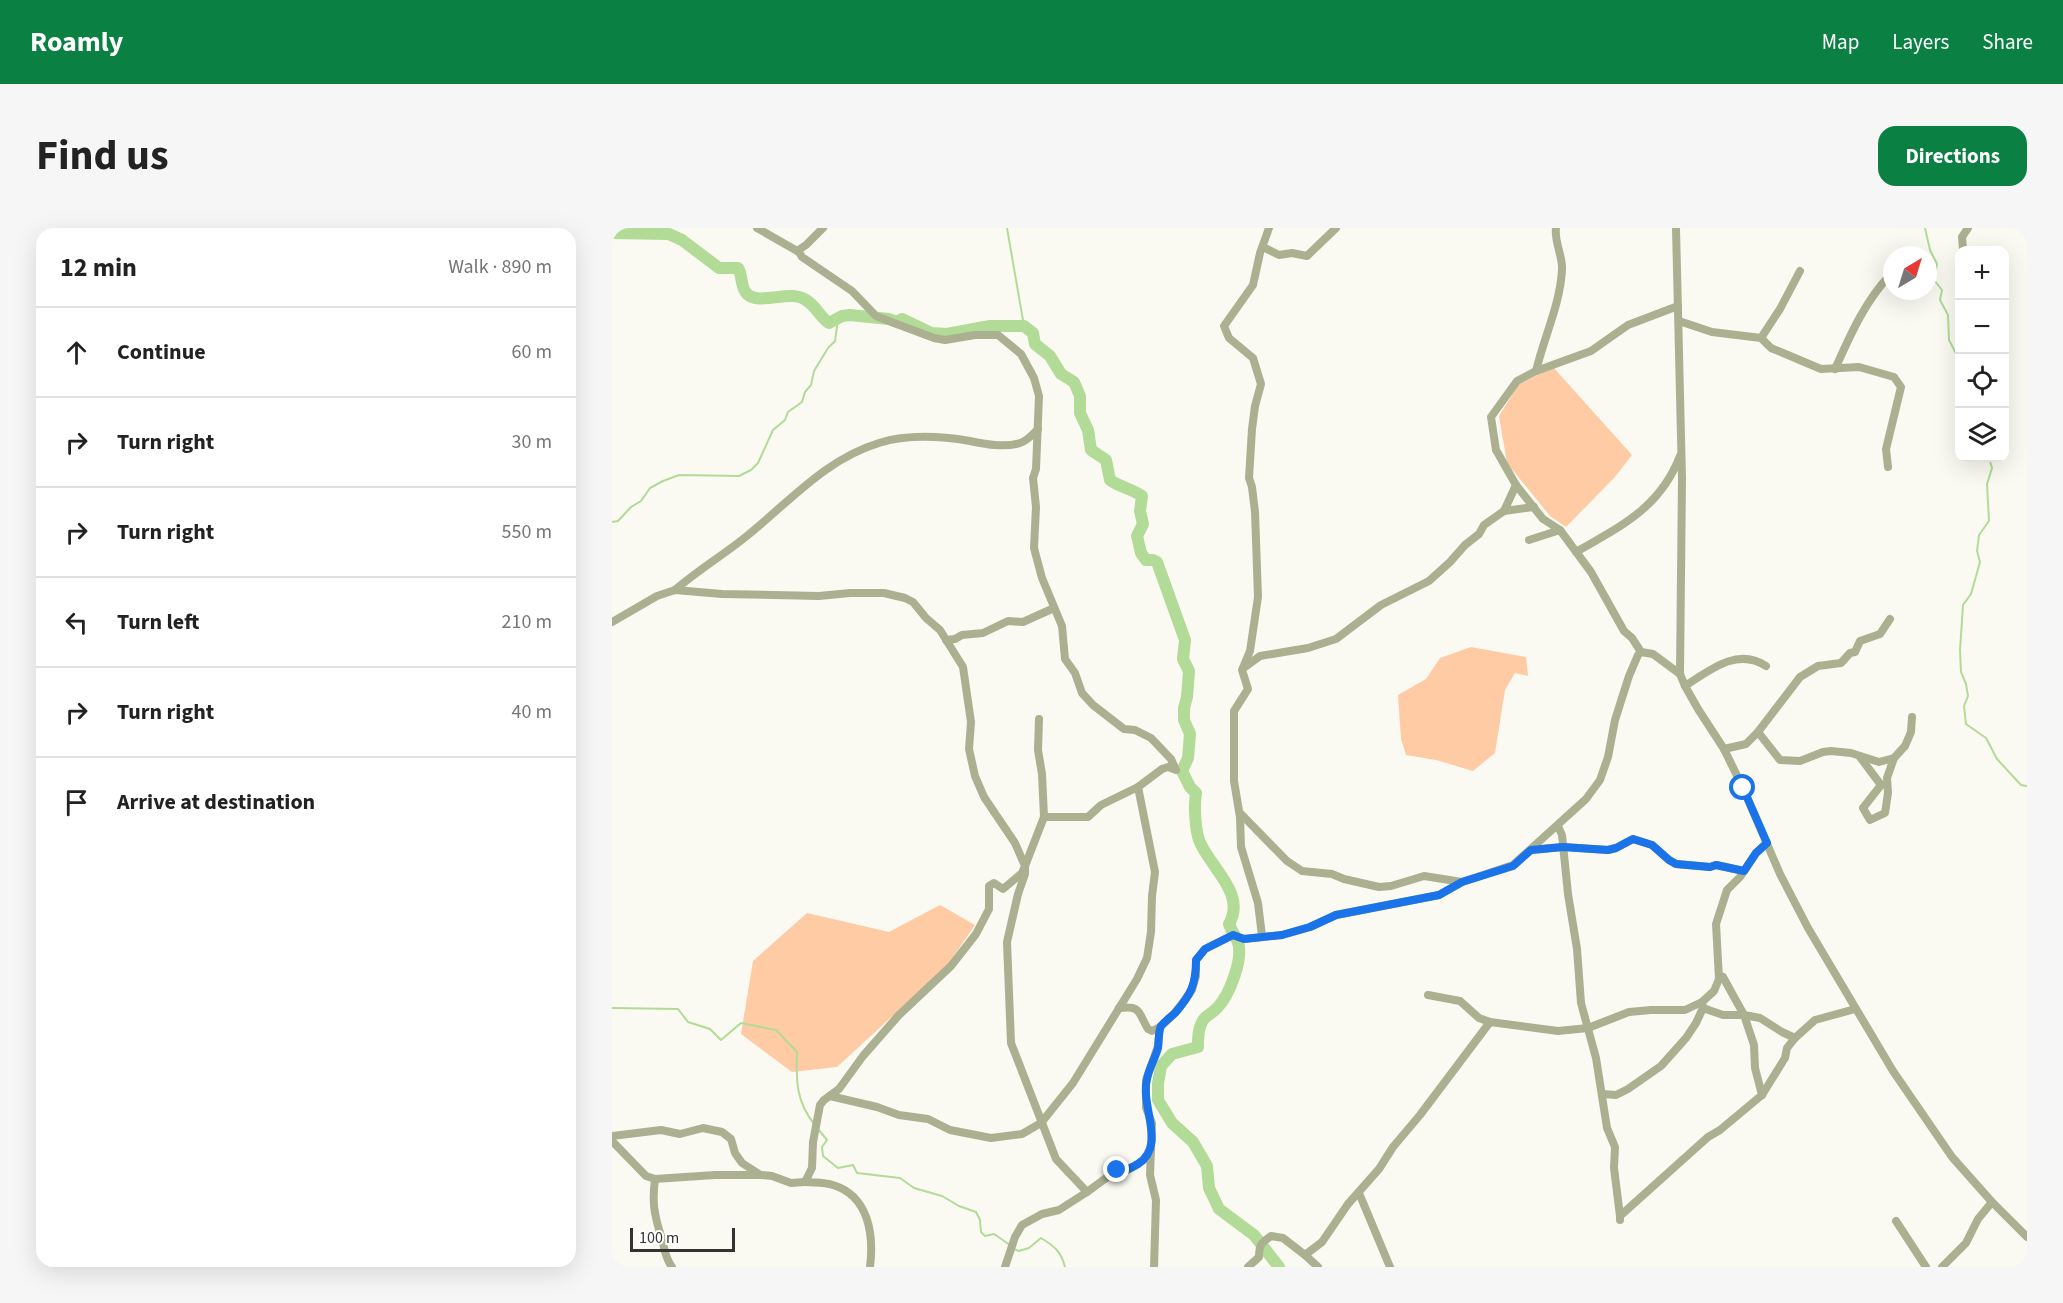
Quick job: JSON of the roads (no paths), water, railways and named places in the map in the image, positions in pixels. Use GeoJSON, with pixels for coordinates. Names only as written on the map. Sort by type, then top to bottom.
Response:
{"type":"FeatureCollection","features":[{"type":"Feature","properties":{"kind":"street"},"geometry":{"type":"LineString","coordinates":[[757,228],[799,252],[802,257],[852,291],[876,316],[933,338],[945,340],[986,335],[1002,337],[1021,354],[1034,378],[1039,396],[1036,469],[1033,478],[1036,507],[1034,548],[1042,579],[1062,626],[1065,658],[1075,673],[1082,693],[1093,705],[1124,729],[1135,730],[1150,738],[1171,759],[1176,770],[1168,767],[1162,769],[1138,787],[1101,805],[1088,816],[1044,818]]}},
{"type":"Feature","properties":{"kind":"street"},"geometry":{"type":"LineString","coordinates":[[799,252],[823,228]]}},
{"type":"Feature","properties":{"kind":"street"},"geometry":{"type":"LineString","coordinates":[[1262,936],[1258,903],[1241,847],[1240,817],[1234,781],[1234,711],[1248,689],[1242,670],[1250,651],[1258,597],[1255,512],[1249,478],[1255,406],[1261,384],[1253,358],[1229,338],[1224,326],[1253,285],[1269,228]]}},
{"type":"Feature","properties":{"kind":"street"},"geometry":{"type":"LineString","coordinates":[[1263,247],[1279,255],[1292,253],[1307,255],[1336,228]]}},
{"type":"Feature","properties":{"kind":"street"},"geometry":{"type":"LineString","coordinates":[[1536,371],[1561,285],[1563,266],[1556,228]]}},
{"type":"Feature","properties":{"kind":"street"},"geometry":{"type":"LineString","coordinates":[[1676,228],[1682,452],[1680,674],[1724,749],[1780,874],[1808,928],[1893,1071],[1952,1157],[2027,1237]]}},
{"type":"Feature","properties":{"kind":"street"},"geometry":{"type":"LineString","coordinates":[[1963,246],[1962,237],[1968,228]]}},
{"type":"Feature","properties":{"kind":"street"},"geometry":{"type":"LineString","coordinates":[[1761,338],[1780,309],[1800,271]]}},
{"type":"Feature","properties":{"kind":"street"},"geometry":{"type":"LineString","coordinates":[[1835,369],[1853,328],[1883,282]]}},
{"type":"Feature","properties":{"kind":"street"},"geometry":{"type":"LineString","coordinates":[[1678,306],[1628,325],[1591,351],[1536,371],[1517,381],[1491,417],[1496,450],[1516,484],[1543,519],[1560,530],[1591,572],[1624,631],[1632,638],[1641,652],[1653,654],[1680,674]]}},
{"type":"Feature","properties":{"kind":"street"},"geometry":{"type":"LineString","coordinates":[[1679,321],[1712,332],[1761,338],[1771,348],[1821,369],[1859,367],[1894,377],[1901,387],[1886,449],[1888,467]]}},
{"type":"Feature","properties":{"kind":"street"},"geometry":{"type":"LineString","coordinates":[[612,621],[657,596],[675,590],[750,534],[820,472],[862,449],[897,439],[920,437],[985,444],[1020,443],[1038,429]]}},
{"type":"Feature","properties":{"kind":"street"},"geometry":{"type":"LineString","coordinates":[[1576,552],[1638,515],[1669,482],[1682,452]]}},
{"type":"Feature","properties":{"kind":"street"},"geometry":{"type":"LineString","coordinates":[[1504,511],[1516,484]]}},
{"type":"Feature","properties":{"kind":"street"},"geometry":{"type":"LineString","coordinates":[[1242,670],[1249,662],[1260,656],[1308,648],[1336,639],[1381,605],[1429,581],[1479,534],[1484,525],[1504,511],[1534,507]]}},
{"type":"Feature","properties":{"kind":"street"},"geometry":{"type":"LineString","coordinates":[[1529,540],[1560,530]]}},
{"type":"Feature","properties":{"kind":"street"},"geometry":{"type":"LineString","coordinates":[[675,590],[722,594],[819,596],[884,593],[913,602],[940,630],[963,667],[971,722],[969,749],[975,776],[984,797],[1015,843],[1025,866],[1025,874],[1007,942],[1011,1043],[1056,1159],[1087,1192]]}},
{"type":"Feature","properties":{"kind":"street"},"geometry":{"type":"LineString","coordinates":[[946,640],[962,635],[983,633],[1008,621],[1023,622],[1054,608]]}},
{"type":"Feature","properties":{"kind":"street"},"geometry":{"type":"LineString","coordinates":[[1724,749],[1746,744],[1758,732],[1800,677],[1818,666],[1840,663],[1850,653],[1855,652],[1860,641],[1880,634],[1890,619]]}},
{"type":"Feature","properties":{"kind":"street"},"geometry":{"type":"LineString","coordinates":[[1119,1008],[1132,1006],[1138,1010],[1148,1029],[1152,1031],[1175,1013],[1192,990],[1196,976],[1196,960],[1205,949],[1233,935],[1244,939],[1292,933],[1336,915],[1439,895],[1462,882],[1513,866],[1592,792],[1600,780],[1608,757],[1614,720],[1629,676],[1641,652]]}},
{"type":"Feature","properties":{"kind":"street"},"geometry":{"type":"LineString","coordinates":[[1685,686],[1727,660],[1738,658],[1759,661],[1766,666]]}},
{"type":"Feature","properties":{"kind":"street"},"geometry":{"type":"LineString","coordinates":[[1881,785],[1863,808],[1870,820],[1886,813],[1887,778],[1894,758],[1905,746],[1911,732],[1912,717]]}},
{"type":"Feature","properties":{"kind":"street"},"geometry":{"type":"LineString","coordinates":[[805,1182],[812,1168],[813,1142],[820,1105],[839,1089],[863,1056],[898,1016],[951,966],[976,934],[989,909],[990,886],[994,883],[1003,889],[1022,873],[1044,818],[1042,774],[1038,750],[1039,719]]}},
{"type":"Feature","properties":{"kind":"street"},"geometry":{"type":"LineString","coordinates":[[1758,732],[1780,760],[1800,761],[1831,751],[1851,753],[1880,762],[1894,758]]}},
{"type":"Feature","properties":{"kind":"street"},"geometry":{"type":"LineString","coordinates":[[1860,757],[1888,793]]}},
{"type":"Feature","properties":{"kind":"street"},"geometry":{"type":"LineString","coordinates":[[830,1096],[877,1107],[899,1115],[928,1119],[950,1130],[991,1138],[1022,1134],[1041,1123],[1073,1083],[1147,958],[1155,872],[1138,787]]}},
{"type":"Feature","properties":{"kind":"street"},"geometry":{"type":"LineString","coordinates":[[1238,811],[1287,861],[1302,871],[1332,874],[1379,887],[1391,886],[1424,876],[1462,882]]}},
{"type":"Feature","properties":{"kind":"street"},"geometry":{"type":"LineString","coordinates":[[1557,826],[1562,835],[1581,1003],[1602,1094],[1607,1128],[1615,1148],[1614,1168],[1620,1218],[1708,1137],[1728,1124],[1762,1095],[1785,1058],[1787,1048],[1815,1020],[1855,1009]]}},
{"type":"Feature","properties":{"kind":"street"},"geometry":{"type":"LineString","coordinates":[[1531,850],[1563,847],[1608,850],[1633,839],[1652,845],[1676,864],[1710,867],[1716,865],[1744,871]]}},
{"type":"Feature","properties":{"kind":"street"},"geometry":{"type":"LineString","coordinates":[[1602,1094],[1616,1095],[1628,1089],[1661,1066],[1686,1038],[1702,1005],[1714,991],[1719,979],[1716,924],[1727,890],[1756,853],[1767,843]]}},
{"type":"Feature","properties":{"kind":"street"},"geometry":{"type":"LineString","coordinates":[[1723,977],[1744,1015],[1754,1045],[1755,1068],[1762,1095]]}},
{"type":"Feature","properties":{"kind":"street"},"geometry":{"type":"LineString","coordinates":[[1428,995],[1460,1001],[1479,1018],[1490,1022],[1558,1031],[1588,1028],[1629,1012],[1685,1010],[1702,1005],[1723,1015],[1760,1018],[1795,1038]]}},
{"type":"Feature","properties":{"kind":"street"},"geometry":{"type":"LineString","coordinates":[[1305,1255],[1322,1242],[1348,1204],[1359,1193],[1490,1022]]}},
{"type":"Feature","properties":{"kind":"street"},"geometry":{"type":"LineString","coordinates":[[1154,1267],[1156,1200],[1150,1175],[1152,1123],[1146,1108],[1146,1080],[1158,1046],[1160,1027]]}},
{"type":"Feature","properties":{"kind":"street"},"geometry":{"type":"LineString","coordinates":[[612,1138],[661,1130],[680,1134],[704,1128],[714,1129],[731,1139],[735,1153],[742,1162],[761,1175]]}},
{"type":"Feature","properties":{"kind":"street"},"geometry":{"type":"LineString","coordinates":[[612,1138],[646,1176],[655,1179],[761,1175],[772,1176],[791,1183],[833,1185],[852,1195],[863,1209],[871,1235],[870,1267]]}},
{"type":"Feature","properties":{"kind":"street"},"geometry":{"type":"LineString","coordinates":[[1005,1267],[1015,1237],[1022,1226],[1042,1214],[1059,1210],[1117,1170],[1128,1170],[1145,1159],[1151,1150]]}},
{"type":"Feature","properties":{"kind":"street"},"geometry":{"type":"LineString","coordinates":[[655,1179],[652,1200],[656,1224],[662,1238],[666,1258],[672,1267]]}},
{"type":"Feature","properties":{"kind":"street"},"geometry":{"type":"LineString","coordinates":[[1359,1193],[1390,1267]]}},
{"type":"Feature","properties":{"kind":"street"},"geometry":{"type":"LineString","coordinates":[[1941,1267],[1966,1243],[1978,1219],[1992,1202]]}},
{"type":"Feature","properties":{"kind":"street"},"geometry":{"type":"LineString","coordinates":[[1896,1221],[1926,1267]]}},
{"type":"Feature","properties":{"kind":"street"},"geometry":{"type":"LineString","coordinates":[[1248,1267],[1259,1257],[1260,1243],[1271,1236],[1283,1238],[1318,1267]]}},
{"type":"Feature","properties":{"kind":"waterway"},"geometry":{"type":"LineString","coordinates":[[1007,228],[1024,326]]}},
{"type":"Feature","properties":{"kind":"waterway"},"geometry":{"type":"LineString","coordinates":[[1925,228],[1930,250],[1937,264],[1934,280],[1942,290],[1940,300],[1948,315],[1949,340],[1956,354]]}},
{"type":"Feature","properties":{"kind":"waterway"},"geometry":{"type":"LineString","coordinates":[[612,233],[669,234],[682,240],[719,268],[738,268],[747,294],[759,298],[799,297],[809,302],[829,323],[842,316],[850,315],[897,322],[902,319],[931,333],[947,334],[990,326],[1024,326],[1033,333],[1035,344],[1050,356],[1061,374],[1074,382],[1080,396],[1080,413],[1088,430],[1091,450],[1106,460],[1110,480],[1142,496],[1140,511],[1143,524],[1137,536],[1141,553],[1146,560],[1157,562],[1185,640],[1183,659],[1189,671],[1184,720],[1190,734],[1188,758],[1182,771],[1190,787],[1196,793],[1195,816],[1199,840],[1230,891],[1233,913],[1229,924],[1239,947],[1237,966],[1231,985],[1218,1007],[1202,1022],[1198,1047],[1172,1054],[1161,1066],[1158,1100],[1172,1123],[1193,1142],[1207,1166],[1209,1188],[1219,1209],[1254,1235],[1279,1267]]}},
{"type":"Feature","properties":{"kind":"waterway"},"geometry":{"type":"LineString","coordinates":[[612,522],[618,521],[631,507],[641,501],[650,488],[679,475],[739,476],[751,470],[758,463],[773,430],[785,420],[788,412],[802,402],[805,392],[811,385],[814,371],[835,341],[838,319]]}},
{"type":"Feature","properties":{"kind":"waterway"},"geometry":{"type":"LineString","coordinates":[[1990,462],[1992,468],[1987,484],[1989,521],[1979,535],[1977,551],[1980,562],[1971,594],[1963,605],[1960,650],[1961,672],[1968,696],[1964,706],[1966,724],[1986,738],[1997,759],[2021,785],[2027,786]]}},
{"type":"Feature","properties":{"kind":"waterway"},"geometry":{"type":"LineString","coordinates":[[612,1008],[678,1009],[688,1022],[710,1029],[721,1040],[741,1023],[776,1030],[797,1052],[798,1091],[804,1108],[815,1125]]}},
{"type":"Feature","properties":{"kind":"waterway"},"geometry":{"type":"LineString","coordinates":[[818,1129],[827,1140],[822,1147],[823,1156],[838,1168],[853,1165],[857,1173],[900,1178],[914,1188],[942,1196],[959,1206],[976,1212],[980,1220],[981,1232],[985,1236],[994,1234],[1010,1245]]}},
{"type":"Feature","properties":{"kind":"waterway"},"geometry":{"type":"LineString","coordinates":[[1014,1249],[1019,1251],[1029,1248],[1041,1238],[1056,1250],[1065,1267]]}}]}
